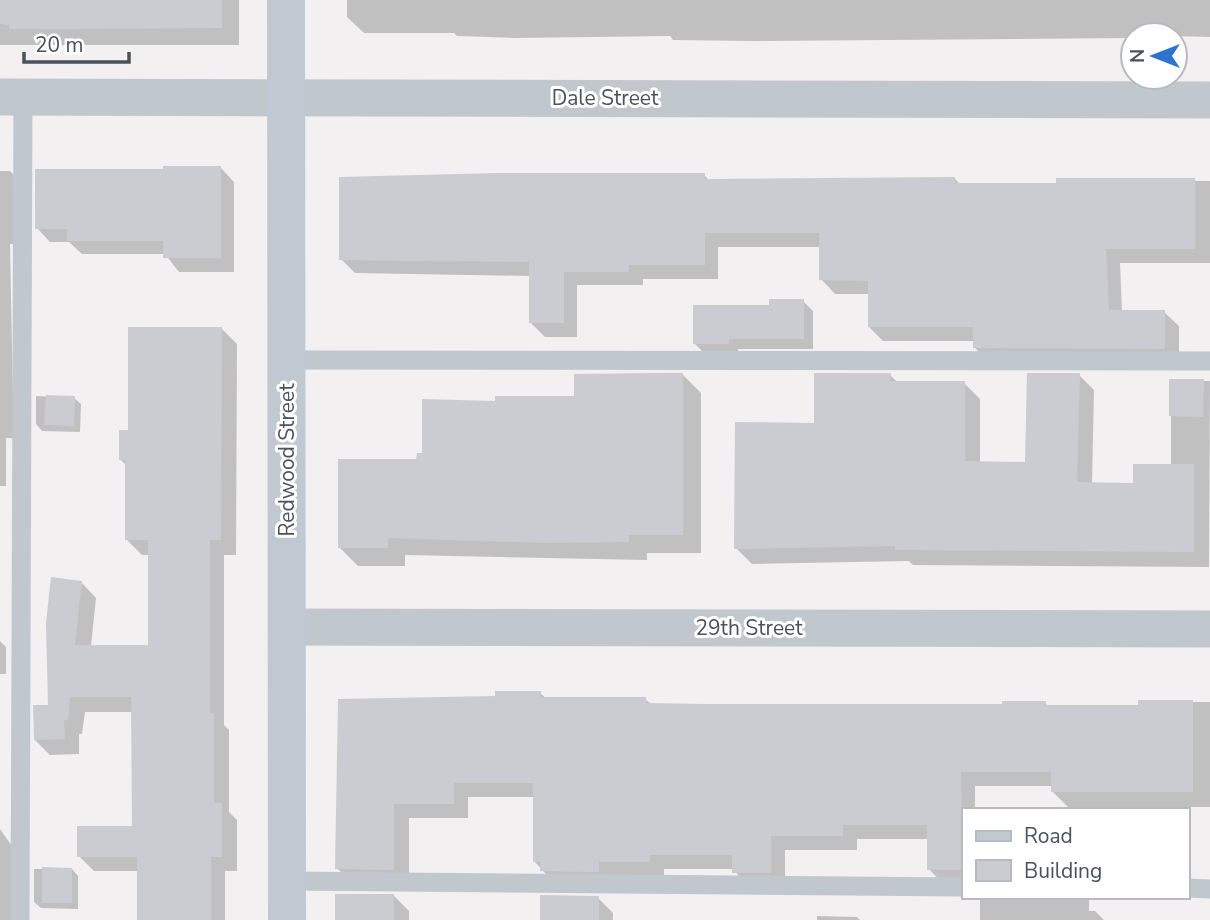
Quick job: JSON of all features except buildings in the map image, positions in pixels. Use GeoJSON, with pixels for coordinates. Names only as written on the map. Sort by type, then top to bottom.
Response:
{"type":"FeatureCollection","features":[{"type":"Feature","properties":{"kind":"street","name":"Redwood Street"},"geometry":{"type":"LineString","coordinates":[[286,0],[287,920]]}},
{"type":"Feature","properties":{"kind":"street","name":"Dale Street"},"geometry":{"type":"LineString","coordinates":[[12,97],[1210,100]]}},
{"type":"Feature","properties":{"kind":"street","name":"29th Street"},"geometry":{"type":"LineString","coordinates":[[288,627],[1210,629]]}},
{"type":"Feature","properties":{"kind":"lane"},"geometry":{"type":"LineString","coordinates":[[12,97],[20,920]]}},
{"type":"Feature","properties":{"kind":"lane"},"geometry":{"type":"LineString","coordinates":[[287,360],[1210,361]]}},
{"type":"Feature","properties":{"kind":"lane"},"geometry":{"type":"LineString","coordinates":[[287,881],[962,887]]}},
{"type":"Feature","properties":{"kind":"lane"},"geometry":{"type":"LineString","coordinates":[[1189,888],[1210,889]]}}]}
